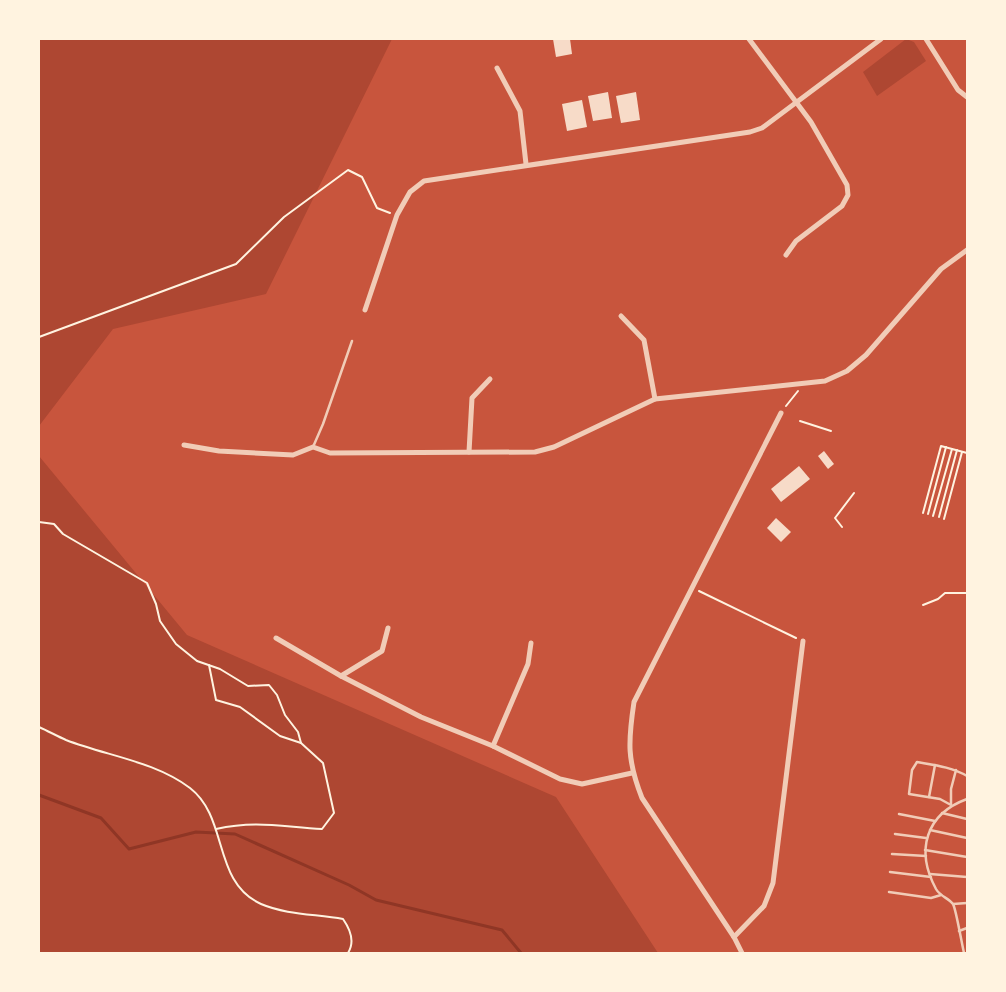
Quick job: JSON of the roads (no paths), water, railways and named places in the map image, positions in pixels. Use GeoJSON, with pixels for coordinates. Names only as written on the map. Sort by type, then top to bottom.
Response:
{"type":"FeatureCollection","features":[{"type":"Feature","properties":{"kind":"street"},"geometry":{"type":"LineString","coordinates":[[748,39],[810,122],[848,186],[848,195],[842,206],[796,241],[786,255]]}},
{"type":"Feature","properties":{"kind":"street"},"geometry":{"type":"LineString","coordinates":[[365,310],[397,215],[410,192],[424,181],[526,164],[750,132],[762,128],[881,39]]}},
{"type":"Feature","properties":{"kind":"street"},"geometry":{"type":"LineString","coordinates":[[926,39],[958,90],[967,97]]}},
{"type":"Feature","properties":{"kind":"street"},"geometry":{"type":"LineString","coordinates":[[497,68],[520,110],[526,164]]}},
{"type":"Feature","properties":{"kind":"street"},"geometry":{"type":"LineString","coordinates":[[184,444],[219,451],[294,455],[313,447],[330,453],[535,452],[554,446],[655,399],[825,381],[847,371],[866,356],[941,269],[967,250]]}},
{"type":"Feature","properties":{"kind":"street"},"geometry":{"type":"LineString","coordinates":[[621,316],[644,340],[655,399]]}},
{"type":"Feature","properties":{"kind":"street"},"geometry":{"type":"LineString","coordinates":[[468,452],[472,398],[490,379]]}},
{"type":"Feature","properties":{"kind":"street"},"geometry":{"type":"LineString","coordinates":[[742,953],[734,936],[642,798],[632,773],[628,739],[634,702],[780,413]]}},
{"type":"Feature","properties":{"kind":"street"},"geometry":{"type":"LineString","coordinates":[[341,676],[382,651],[388,628]]}},
{"type":"Feature","properties":{"kind":"street"},"geometry":{"type":"LineString","coordinates":[[276,638],[341,676],[420,717],[494,746],[560,779],[582,784],[632,773]]}},
{"type":"Feature","properties":{"kind":"street"},"geometry":{"type":"LineString","coordinates":[[734,936],[764,906],[773,883],[803,641]]}},
{"type":"Feature","properties":{"kind":"street"},"geometry":{"type":"LineString","coordinates":[[494,746],[528,664],[531,643]]}},
{"type":"Feature","properties":{"kind":"lane"},"geometry":{"type":"LineString","coordinates":[[313,447],[352,341]]}},
{"type":"Feature","properties":{"kind":"lane"},"geometry":{"type":"LineString","coordinates":[[951,804],[940,799],[909,794],[912,770],[916,762],[956,770],[967,776]]}},
{"type":"Feature","properties":{"kind":"lane"},"geometry":{"type":"LineString","coordinates":[[929,797],[935,766]]}},
{"type":"Feature","properties":{"kind":"lane"},"geometry":{"type":"LineString","coordinates":[[951,804],[956,770]]}},
{"type":"Feature","properties":{"kind":"lane"},"geometry":{"type":"LineString","coordinates":[[964,953],[953,904],[941,895],[931,875],[925,850],[926,838],[935,821],[951,804],[967,799]]}},
{"type":"Feature","properties":{"kind":"lane"},"geometry":{"type":"LineString","coordinates":[[942,813],[967,819]]}},
{"type":"Feature","properties":{"kind":"lane"},"geometry":{"type":"LineString","coordinates":[[899,814],[935,821]]}},
{"type":"Feature","properties":{"kind":"lane"},"geometry":{"type":"LineString","coordinates":[[929,830],[967,838]]}},
{"type":"Feature","properties":{"kind":"lane"},"geometry":{"type":"LineString","coordinates":[[896,834],[926,838]]}},
{"type":"Feature","properties":{"kind":"lane"},"geometry":{"type":"LineString","coordinates":[[925,850],[967,856]]}},
{"type":"Feature","properties":{"kind":"lane"},"geometry":{"type":"LineString","coordinates":[[892,854],[926,856]]}},
{"type":"Feature","properties":{"kind":"lane"},"geometry":{"type":"LineString","coordinates":[[890,872],[931,875],[935,873],[967,877]]}},
{"type":"Feature","properties":{"kind":"lane"},"geometry":{"type":"LineString","coordinates":[[889,892],[931,898],[941,895]]}},
{"type":"Feature","properties":{"kind":"lane"},"geometry":{"type":"LineString","coordinates":[[953,904],[967,902]]}},
{"type":"Feature","properties":{"kind":"lane"},"geometry":{"type":"LineString","coordinates":[[959,931],[967,928]]}},
{"type":"Feature","properties":{"kind":"waterway"},"geometry":{"type":"LineString","coordinates":[[39,795],[101,818],[129,849],[196,832],[235,834],[349,885],[376,900],[502,930],[521,953]]}}]}
